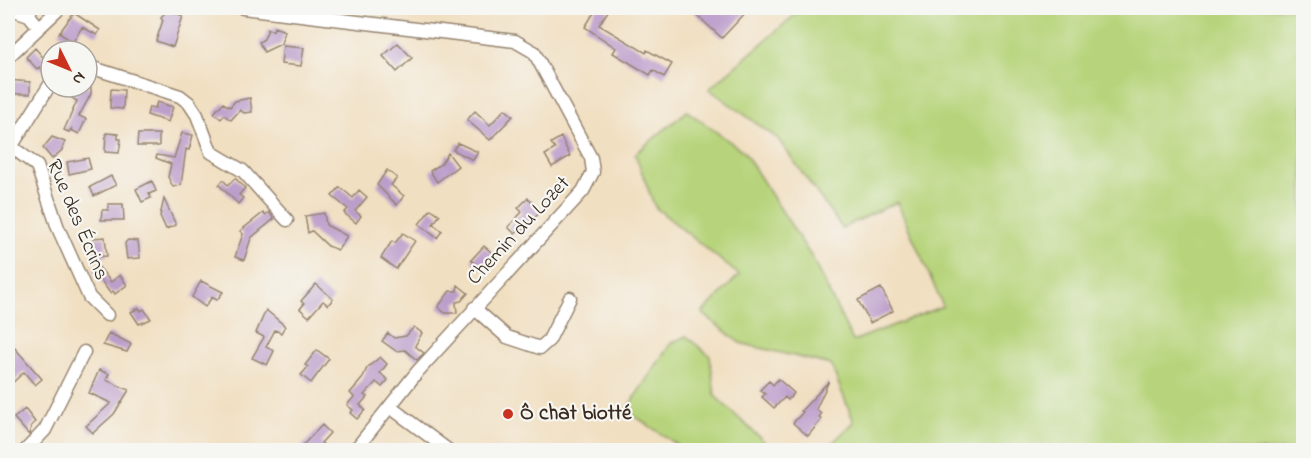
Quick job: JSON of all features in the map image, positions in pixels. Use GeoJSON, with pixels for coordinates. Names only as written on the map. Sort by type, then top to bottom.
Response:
{"type":"FeatureCollection","features":[{"type":"Feature","properties":{"kind":"street"},"geometry":{"type":"LineString","coordinates":[[8,8],[33,18]]}},
{"type":"Feature","properties":{"kind":"street"},"geometry":{"type":"LineString","coordinates":[[8,52],[33,18],[49,8]]}},
{"type":"Feature","properties":{"kind":"street"},"geometry":{"type":"LineString","coordinates":[[8,57],[33,18],[60,8]]}},
{"type":"Feature","properties":{"kind":"street","name":"Chemin du Lozet"},"geometry":{"type":"LineString","coordinates":[[243,8],[515,41],[534,52],[591,158],[593,172],[583,191],[474,308],[354,450]]}},
{"type":"Feature","properties":{"kind":"street"},"geometry":{"type":"LineString","coordinates":[[99,70],[180,96],[189,103],[197,115],[212,152],[243,171],[287,220]]}},
{"type":"Feature","properties":{"kind":"street"},"geometry":{"type":"LineString","coordinates":[[9,146],[40,99]]}},
{"type":"Feature","properties":{"kind":"street","name":"Rue des Écrins"},"geometry":{"type":"LineString","coordinates":[[9,146],[37,166],[58,228],[89,297],[107,315]]}},
{"type":"Feature","properties":{"kind":"street"},"geometry":{"type":"LineString","coordinates":[[474,308],[507,337],[540,348],[549,340],[570,298]]}},
{"type":"Feature","properties":{"kind":"street"},"geometry":{"type":"LineString","coordinates":[[27,450],[45,430],[84,352]]}},
{"type":"Feature","properties":{"kind":"street"},"geometry":{"type":"LineString","coordinates":[[390,407],[448,450]]}},
{"type":"Feature","properties":{"kind":"green space"},"geometry":{"type":"Polygon","coordinates":[[[803,8],[1303,8],[1303,450],[825,450],[854,422],[831,365],[740,343],[702,313],[739,275],[655,207],[635,154],[687,111],[744,152],[811,256],[853,341],[943,306],[897,202],[842,228],[778,139],[709,89],[803,8]]]}},
{"type":"Feature","properties":{"kind":"green space"},"geometry":{"type":"Polygon","coordinates":[[[686,336],[710,356],[715,396],[773,450],[685,450],[626,410],[671,343],[686,336]]]}},
{"type":"Feature","properties":{"kind":"building"},"geometry":{"type":"Polygon","coordinates":[[[597,8],[610,8],[599,25],[646,53],[647,50],[672,64],[664,77],[653,70],[650,75],[613,53],[616,48],[585,27],[597,8]]]}},
{"type":"Feature","properties":{"kind":"building"},"geometry":{"type":"Polygon","coordinates":[[[689,8],[750,8],[722,38],[689,8]]]}},
{"type":"Feature","properties":{"kind":"building"},"geometry":{"type":"Polygon","coordinates":[[[168,10],[183,16],[173,47],[156,41],[163,20],[161,17],[168,10]]]}},
{"type":"Feature","properties":{"kind":"building"},"geometry":{"type":"Polygon","coordinates":[[[74,13],[100,30],[97,35],[82,27],[75,39],[68,39],[59,33],[74,13]]]}},
{"type":"Feature","properties":{"kind":"building"},"geometry":{"type":"Polygon","coordinates":[[[274,27],[285,31],[281,44],[264,52],[259,42],[264,39],[268,29],[273,31],[274,27]]]}},
{"type":"Feature","properties":{"kind":"building"},"geometry":{"type":"Polygon","coordinates":[[[398,43],[412,58],[397,72],[383,56],[398,43]]]}},
{"type":"Feature","properties":{"kind":"building"},"geometry":{"type":"Polygon","coordinates":[[[283,46],[304,48],[301,66],[281,64],[283,46]]]}},
{"type":"Feature","properties":{"kind":"building"},"geometry":{"type":"Polygon","coordinates":[[[35,48],[39,53],[39,67],[37,69],[26,57],[35,48]]]}},
{"type":"Feature","properties":{"kind":"building"},"geometry":{"type":"Polygon","coordinates":[[[8,80],[30,82],[30,94],[8,94],[8,80]]]}},
{"type":"Feature","properties":{"kind":"building"},"geometry":{"type":"Polygon","coordinates":[[[111,89],[124,90],[123,109],[110,108],[111,89]]]}},
{"type":"Feature","properties":{"kind":"building"},"geometry":{"type":"Polygon","coordinates":[[[250,98],[252,112],[244,113],[240,110],[231,120],[224,115],[221,119],[214,113],[223,103],[230,107],[235,101],[250,98]]]}},
{"type":"Feature","properties":{"kind":"building"},"geometry":{"type":"Polygon","coordinates":[[[74,99],[88,99],[79,116],[86,119],[79,134],[71,130],[72,128],[69,132],[64,130],[77,101],[74,99]]]}},
{"type":"Feature","properties":{"kind":"building"},"geometry":{"type":"Polygon","coordinates":[[[157,102],[173,107],[168,122],[147,115],[149,107],[155,108],[157,102]]]}},
{"type":"Feature","properties":{"kind":"building"},"geometry":{"type":"Polygon","coordinates":[[[505,109],[513,116],[490,140],[467,120],[475,111],[490,125],[505,109]]]}},
{"type":"Feature","properties":{"kind":"building"},"geometry":{"type":"Polygon","coordinates":[[[106,133],[118,134],[118,139],[121,139],[119,153],[105,152],[106,133]]]}},
{"type":"Feature","properties":{"kind":"building"},"geometry":{"type":"Polygon","coordinates":[[[182,133],[193,135],[189,150],[186,149],[181,185],[173,187],[168,177],[171,164],[156,158],[157,155],[174,158],[182,133]]]}},
{"type":"Feature","properties":{"kind":"building"},"geometry":{"type":"Polygon","coordinates":[[[138,134],[159,134],[159,146],[137,146],[138,134]]]}},
{"type":"Feature","properties":{"kind":"building"},"geometry":{"type":"Polygon","coordinates":[[[52,137],[65,142],[62,150],[52,159],[43,148],[52,137]]]}},
{"type":"Feature","properties":{"kind":"building"},"geometry":{"type":"Polygon","coordinates":[[[561,137],[570,156],[552,167],[545,155],[555,149],[551,143],[561,137]]]}},
{"type":"Feature","properties":{"kind":"building"},"geometry":{"type":"Polygon","coordinates":[[[458,143],[478,152],[473,160],[453,150],[458,143]]]}},
{"type":"Feature","properties":{"kind":"building"},"geometry":{"type":"Polygon","coordinates":[[[448,153],[458,166],[437,182],[430,171],[441,164],[448,153]]]}},
{"type":"Feature","properties":{"kind":"building"},"geometry":{"type":"Polygon","coordinates":[[[88,158],[91,169],[69,174],[67,162],[88,158]]]}},
{"type":"Feature","properties":{"kind":"building"},"geometry":{"type":"Polygon","coordinates":[[[387,170],[397,178],[391,185],[404,196],[397,205],[377,185],[387,170]]]}},
{"type":"Feature","properties":{"kind":"building"},"geometry":{"type":"Polygon","coordinates":[[[111,176],[116,185],[94,196],[90,187],[111,176]]]}},
{"type":"Feature","properties":{"kind":"building"},"geometry":{"type":"Polygon","coordinates":[[[235,178],[245,188],[239,195],[243,198],[238,204],[219,185],[223,180],[228,185],[235,178]]]}},
{"type":"Feature","properties":{"kind":"building"},"geometry":{"type":"Polygon","coordinates":[[[152,181],[156,191],[149,194],[151,198],[142,202],[136,189],[152,181]]]}},
{"type":"Feature","properties":{"kind":"building"},"geometry":{"type":"Polygon","coordinates":[[[340,187],[353,198],[359,190],[367,197],[355,211],[361,216],[356,223],[344,213],[348,209],[332,196],[340,187]]]}},
{"type":"Feature","properties":{"kind":"building"},"geometry":{"type":"Polygon","coordinates":[[[528,198],[541,211],[522,231],[520,229],[515,234],[508,227],[522,212],[518,208],[528,198]]]}},
{"type":"Feature","properties":{"kind":"building"},"geometry":{"type":"Polygon","coordinates":[[[164,199],[176,225],[166,229],[160,216],[164,199]]]}},
{"type":"Feature","properties":{"kind":"building"},"geometry":{"type":"Polygon","coordinates":[[[108,204],[123,204],[124,220],[101,220],[102,210],[108,210],[108,204]]]}},
{"type":"Feature","properties":{"kind":"building"},"geometry":{"type":"Polygon","coordinates":[[[431,209],[440,215],[433,224],[442,231],[437,238],[419,224],[431,209]]]}},
{"type":"Feature","properties":{"kind":"building"},"geometry":{"type":"Polygon","coordinates":[[[269,212],[274,219],[251,238],[244,260],[235,257],[243,234],[240,231],[263,213],[265,215],[269,212]]]}},
{"type":"Feature","properties":{"kind":"building"},"geometry":{"type":"Polygon","coordinates":[[[324,213],[326,225],[347,236],[338,250],[328,246],[312,231],[308,233],[305,216],[324,213]]]}},
{"type":"Feature","properties":{"kind":"building"},"geometry":{"type":"Polygon","coordinates":[[[403,233],[415,241],[396,269],[381,258],[392,241],[395,243],[403,233]]]}},
{"type":"Feature","properties":{"kind":"building"},"geometry":{"type":"Polygon","coordinates":[[[105,237],[107,256],[94,257],[93,238],[105,237]]]}},
{"type":"Feature","properties":{"kind":"building"},"geometry":{"type":"Polygon","coordinates":[[[128,240],[138,241],[140,258],[127,259],[125,243],[128,240]]]}},
{"type":"Feature","properties":{"kind":"building"},"geometry":{"type":"Polygon","coordinates":[[[484,246],[497,257],[480,269],[471,260],[484,246]]]}},
{"type":"Feature","properties":{"kind":"building"},"geometry":{"type":"Polygon","coordinates":[[[98,266],[111,282],[120,275],[127,285],[115,294],[113,291],[110,293],[93,270],[98,266]]]}},
{"type":"Feature","properties":{"kind":"building"},"geometry":{"type":"Polygon","coordinates":[[[201,281],[223,292],[217,300],[212,297],[205,307],[192,297],[201,281]]]}},
{"type":"Feature","properties":{"kind":"building"},"geometry":{"type":"Polygon","coordinates":[[[316,284],[333,299],[328,305],[323,301],[309,317],[300,309],[304,304],[301,301],[316,284]]]}},
{"type":"Feature","properties":{"kind":"building"},"geometry":{"type":"Polygon","coordinates":[[[458,285],[468,293],[461,301],[456,302],[457,313],[445,313],[438,307],[450,291],[457,291],[458,285]]]}},
{"type":"Feature","properties":{"kind":"building"},"geometry":{"type":"Polygon","coordinates":[[[881,288],[893,311],[870,323],[858,300],[881,288]]]}},
{"type":"Feature","properties":{"kind":"building"},"geometry":{"type":"Polygon","coordinates":[[[139,308],[141,311],[144,309],[151,319],[139,324],[131,312],[139,308]]]}},
{"type":"Feature","properties":{"kind":"building"},"geometry":{"type":"Polygon","coordinates":[[[266,310],[285,326],[281,333],[275,330],[266,347],[274,351],[267,365],[252,358],[264,337],[256,333],[266,310]]]}},
{"type":"Feature","properties":{"kind":"building"},"geometry":{"type":"Polygon","coordinates":[[[414,327],[422,333],[415,346],[424,353],[417,360],[405,350],[396,351],[382,341],[388,333],[394,338],[406,336],[414,327]]]}},
{"type":"Feature","properties":{"kind":"building"},"geometry":{"type":"Polygon","coordinates":[[[109,333],[131,344],[127,352],[103,345],[109,333]]]}},
{"type":"Feature","properties":{"kind":"building"},"geometry":{"type":"Polygon","coordinates":[[[13,346],[42,379],[35,385],[24,372],[8,387],[8,350],[13,346]]]}},
{"type":"Feature","properties":{"kind":"building"},"geometry":{"type":"Polygon","coordinates":[[[317,350],[329,359],[311,383],[301,375],[308,367],[305,365],[317,350]]]}},
{"type":"Feature","properties":{"kind":"building"},"geometry":{"type":"Polygon","coordinates":[[[380,357],[387,364],[380,373],[388,380],[382,387],[376,382],[364,395],[367,397],[360,405],[365,410],[357,419],[350,413],[353,410],[347,405],[354,397],[350,393],[362,379],[367,368],[380,357]]]}},
{"type":"Feature","properties":{"kind":"building"},"geometry":{"type":"Polygon","coordinates":[[[99,370],[109,374],[106,380],[129,390],[114,414],[93,433],[86,426],[111,403],[89,393],[99,370]]]}},
{"type":"Feature","properties":{"kind":"building"},"geometry":{"type":"Polygon","coordinates":[[[778,379],[794,393],[788,400],[785,397],[774,408],[762,397],[765,394],[760,390],[769,381],[773,385],[778,379]]]}},
{"type":"Feature","properties":{"kind":"building"},"geometry":{"type":"Polygon","coordinates":[[[829,381],[816,409],[821,414],[819,417],[821,420],[808,436],[793,423],[829,381]]]}},
{"type":"Feature","properties":{"kind":"building"},"geometry":{"type":"Polygon","coordinates":[[[25,409],[35,422],[31,426],[29,435],[14,418],[25,409]]]}},
{"type":"Feature","properties":{"kind":"building"},"geometry":{"type":"Polygon","coordinates":[[[322,425],[330,433],[321,443],[330,450],[306,450],[302,446],[322,425]]]}},
{"type":"Feature","properties":{"kind":"place","name":"Ô chat biotté"},"geometry":{"type":"Point","coordinates":[508,414]}}]}
